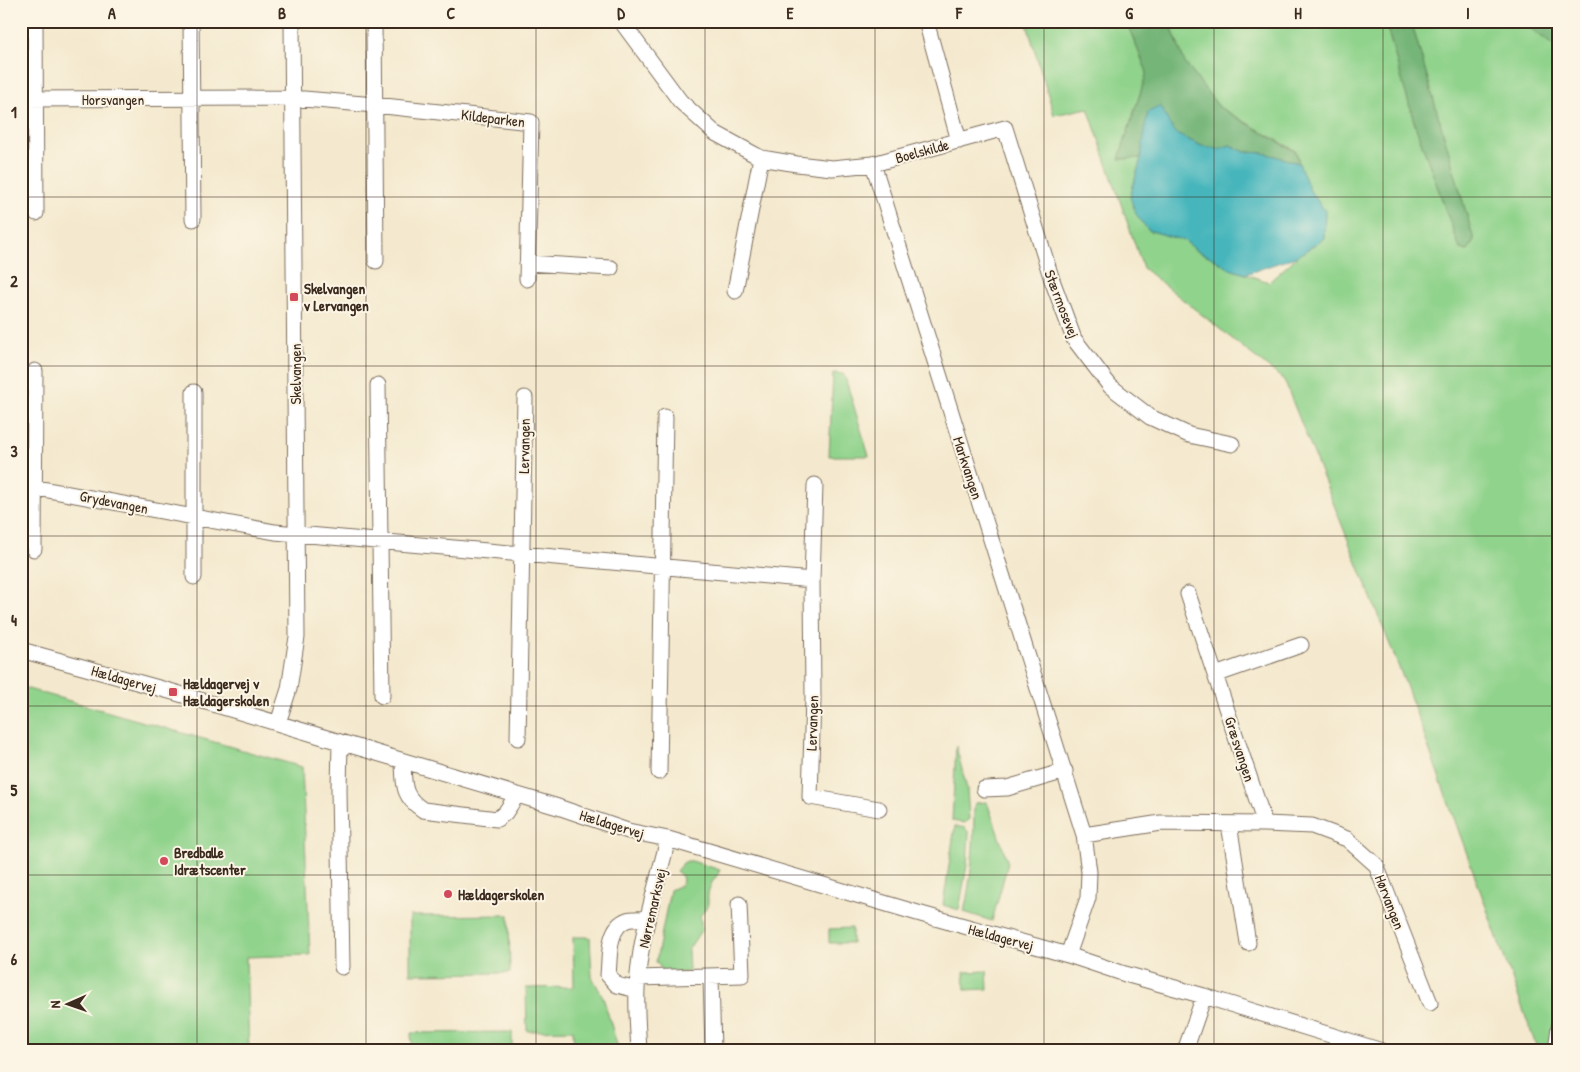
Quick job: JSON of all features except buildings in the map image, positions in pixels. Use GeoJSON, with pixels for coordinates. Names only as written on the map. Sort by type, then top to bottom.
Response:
{"type":"FeatureCollection","features":[{"type":"Feature","properties":{"kind":"street"},"geometry":{"type":"LineString","coordinates":[[35,21],[28,99],[36,214]]}},
{"type":"Feature","properties":{"kind":"street"},"geometry":{"type":"LineString","coordinates":[[191,21],[193,219]]}},
{"type":"Feature","properties":{"kind":"street","name":"Skelvangen"},"geometry":{"type":"LineString","coordinates":[[278,723],[290,689],[297,637],[292,21]]}},
{"type":"Feature","properties":{"kind":"street"},"geometry":{"type":"LineString","coordinates":[[374,21],[376,261]]}},
{"type":"Feature","properties":{"kind":"street","name":"Boelskilde"},"geometry":{"type":"LineString","coordinates":[[621,21],[680,101],[715,133],[761,158],[832,168],[873,164],[959,141],[926,21]]}},
{"type":"Feature","properties":{"kind":"street","name":"Horsvangen"},"geometry":{"type":"LineString","coordinates":[[28,99],[292,98]]}},
{"type":"Feature","properties":{"kind":"street","name":"Kildeparken"},"geometry":{"type":"LineString","coordinates":[[292,98],[532,122],[527,279]]}},
{"type":"Feature","properties":{"kind":"street","name":"Stærmosevej"},"geometry":{"type":"LineString","coordinates":[[959,141],[1005,128],[1052,280],[1074,339],[1110,386],[1150,417],[1190,435],[1232,444]]}},
{"type":"Feature","properties":{"kind":"street"},"geometry":{"type":"LineString","coordinates":[[735,291],[761,158]]}},
{"type":"Feature","properties":{"kind":"street","name":"Markvangen"},"geometry":{"type":"LineString","coordinates":[[873,164],[1084,835],[1089,872],[1088,898],[1068,955]]}},
{"type":"Feature","properties":{"kind":"street"},"geometry":{"type":"LineString","coordinates":[[527,263],[611,268]]}},
{"type":"Feature","properties":{"kind":"street"},"geometry":{"type":"LineString","coordinates":[[34,549],[28,486],[35,371]]}},
{"type":"Feature","properties":{"kind":"street"},"geometry":{"type":"LineString","coordinates":[[378,385],[382,696]]}},
{"type":"Feature","properties":{"kind":"street"},"geometry":{"type":"LineString","coordinates":[[194,392],[194,577]]}},
{"type":"Feature","properties":{"kind":"street","name":"Lervangen"},"geometry":{"type":"LineString","coordinates":[[518,738],[525,398]]}},
{"type":"Feature","properties":{"kind":"street"},"geometry":{"type":"LineString","coordinates":[[659,772],[664,417]]}},
{"type":"Feature","properties":{"kind":"street","name":"Lervangen"},"geometry":{"type":"LineString","coordinates":[[814,485],[812,580],[814,659],[810,796],[879,809]]}},
{"type":"Feature","properties":{"kind":"street","name":"Grydevangen"},"geometry":{"type":"LineString","coordinates":[[28,486],[275,532],[296,534]]}},
{"type":"Feature","properties":{"kind":"street"},"geometry":{"type":"LineString","coordinates":[[296,534],[812,580]]}},
{"type":"Feature","properties":{"kind":"street","name":"Græsvangen"},"geometry":{"type":"LineString","coordinates":[[1188,594],[1265,824]]}},
{"type":"Feature","properties":{"kind":"street"},"geometry":{"type":"LineString","coordinates":[[1215,674],[1301,645]]}},
{"type":"Feature","properties":{"kind":"street","name":"Hældagervej"},"geometry":{"type":"LineString","coordinates":[[21,650],[278,723],[517,795],[628,831],[668,839],[930,917],[1068,955],[1125,974],[1204,996],[1382,1051]]}},
{"type":"Feature","properties":{"kind":"street"},"geometry":{"type":"LineString","coordinates":[[340,742],[342,967]]}},
{"type":"Feature","properties":{"kind":"street"},"geometry":{"type":"LineString","coordinates":[[403,761],[406,794],[413,803],[423,810],[497,819],[505,813],[517,795]]}},
{"type":"Feature","properties":{"kind":"street"},"geometry":{"type":"LineString","coordinates":[[984,789],[1007,788],[1064,771]]}},
{"type":"Feature","properties":{"kind":"street","name":"Hørvangen"},"geometry":{"type":"LineString","coordinates":[[1084,835],[1153,824],[1265,824],[1312,826],[1347,839],[1376,865],[1430,1003]]}},
{"type":"Feature","properties":{"kind":"street"},"geometry":{"type":"LineString","coordinates":[[1229,824],[1248,943]]}},
{"type":"Feature","properties":{"kind":"street","name":"Nørremarksvej"},"geometry":{"type":"LineString","coordinates":[[639,1051],[637,984],[647,919],[668,839]]}},
{"type":"Feature","properties":{"kind":"street"},"geometry":{"type":"LineString","coordinates":[[647,919],[627,920],[618,926],[612,938],[608,975],[617,986],[711,976],[742,975],[739,904]]}},
{"type":"Feature","properties":{"kind":"street"},"geometry":{"type":"LineString","coordinates":[[711,976],[713,1051]]}},
{"type":"Feature","properties":{"kind":"street"},"geometry":{"type":"LineString","coordinates":[[1185,1051],[1204,996]]}},
{"type":"Feature","properties":{"kind":"street"},"geometry":{"type":"LineString","coordinates":[[1556,1051],[1559,1027]]}},
{"type":"Feature","properties":{"kind":"green space"},"geometry":{"type":"Polygon","coordinates":[[[1026,21],[1126,21],[1147,72],[1119,159],[1141,158],[1130,197],[1148,230],[1185,241],[1197,251],[1230,269],[1269,282],[1298,256],[1324,238],[1325,211],[1310,191],[1296,151],[1219,107],[1185,63],[1169,21],[1385,21],[1415,125],[1460,249],[1468,251],[1474,240],[1411,21],[1521,21],[1559,50],[1559,1051],[1538,1051],[1406,685],[1284,380],[1143,268],[1088,108],[1054,115],[1026,21]]]}},
{"type":"Feature","properties":{"kind":"green space"},"geometry":{"type":"Polygon","coordinates":[[[1126,21],[1169,21],[1185,63],[1219,107],[1296,152],[1299,163],[1264,153],[1245,152],[1230,145],[1218,150],[1202,146],[1178,135],[1170,125],[1145,126],[1141,158],[1119,159],[1147,72],[1126,21]]]}},
{"type":"Feature","properties":{"kind":"green space"},"geometry":{"type":"Polygon","coordinates":[[[1385,21],[1411,21],[1474,240],[1468,251],[1460,249],[1415,125],[1385,21]]]}},
{"type":"Feature","properties":{"kind":"green space"},"geometry":{"type":"Polygon","coordinates":[[[1521,21],[1559,21],[1559,50],[1521,21]]]}},
{"type":"Feature","properties":{"kind":"green space"},"geometry":{"type":"Polygon","coordinates":[[[833,373],[843,374],[845,377],[869,456],[829,456],[833,373]]]}},
{"type":"Feature","properties":{"kind":"green space","name":"Bredballe Idrætscenter"},"geometry":{"type":"Polygon","coordinates":[[[21,687],[302,767],[310,955],[246,957],[249,1051],[21,1051],[21,687]]]}},
{"type":"Feature","properties":{"kind":"green space"},"geometry":{"type":"Polygon","coordinates":[[[956,746],[967,789],[969,819],[964,823],[952,821],[956,746]]]}},
{"type":"Feature","properties":{"kind":"green space"},"geometry":{"type":"Polygon","coordinates":[[[987,802],[1008,863],[992,921],[964,912],[972,860],[974,807],[975,803],[987,802]]]}},
{"type":"Feature","properties":{"kind":"green space"},"geometry":{"type":"Polygon","coordinates":[[[955,826],[965,828],[969,833],[967,865],[959,910],[943,905],[955,826]]]}},
{"type":"Feature","properties":{"kind":"green space"},"geometry":{"type":"Polygon","coordinates":[[[687,861],[720,870],[708,892],[707,907],[700,916],[702,929],[688,950],[689,972],[662,973],[659,964],[656,962],[670,890],[681,885],[683,881],[682,876],[676,871],[687,861]]]}},
{"type":"Feature","properties":{"kind":"green space"},"geometry":{"type":"Polygon","coordinates":[[[509,915],[510,973],[410,974],[410,916],[509,915]]]}},
{"type":"Feature","properties":{"kind":"green space"},"geometry":{"type":"Polygon","coordinates":[[[852,928],[852,943],[829,943],[829,929],[852,928]]]}},
{"type":"Feature","properties":{"kind":"green space"},"geometry":{"type":"Polygon","coordinates":[[[573,937],[590,937],[592,977],[603,997],[619,1051],[574,1051],[573,1030],[527,1031],[526,988],[574,987],[573,937]]]}},
{"type":"Feature","properties":{"kind":"green space"},"geometry":{"type":"Polygon","coordinates":[[[987,971],[988,989],[965,990],[964,972],[987,971]]]}},
{"type":"Feature","properties":{"kind":"green space"},"geometry":{"type":"Polygon","coordinates":[[[512,1032],[512,1051],[412,1051],[411,1033],[512,1032]]]}},
{"type":"Feature","properties":{"kind":"water"},"geometry":{"type":"Polygon","coordinates":[[[1161,106],[1170,125],[1178,135],[1202,146],[1218,149],[1230,145],[1245,152],[1264,153],[1299,163],[1310,191],[1325,211],[1324,238],[1298,256],[1246,274],[1230,269],[1197,251],[1185,241],[1148,230],[1136,214],[1130,197],[1141,158],[1148,112],[1161,106]]]}},
{"type":"Feature","properties":{"kind":"place","name":"Skelvangen v Lervangen"},"geometry":{"type":"Point","coordinates":[294,297]}},
{"type":"Feature","properties":{"kind":"place","name":"Hældagervej v Hældagerskolen"},"geometry":{"type":"Point","coordinates":[173,692]}},
{"type":"Feature","properties":{"kind":"place","name":"Bredballe Idrætscenter"},"geometry":{"type":"Point","coordinates":[164,861]}},
{"type":"Feature","properties":{"kind":"place","name":"Hældagerskolen"},"geometry":{"type":"Point","coordinates":[448,894]}}]}
